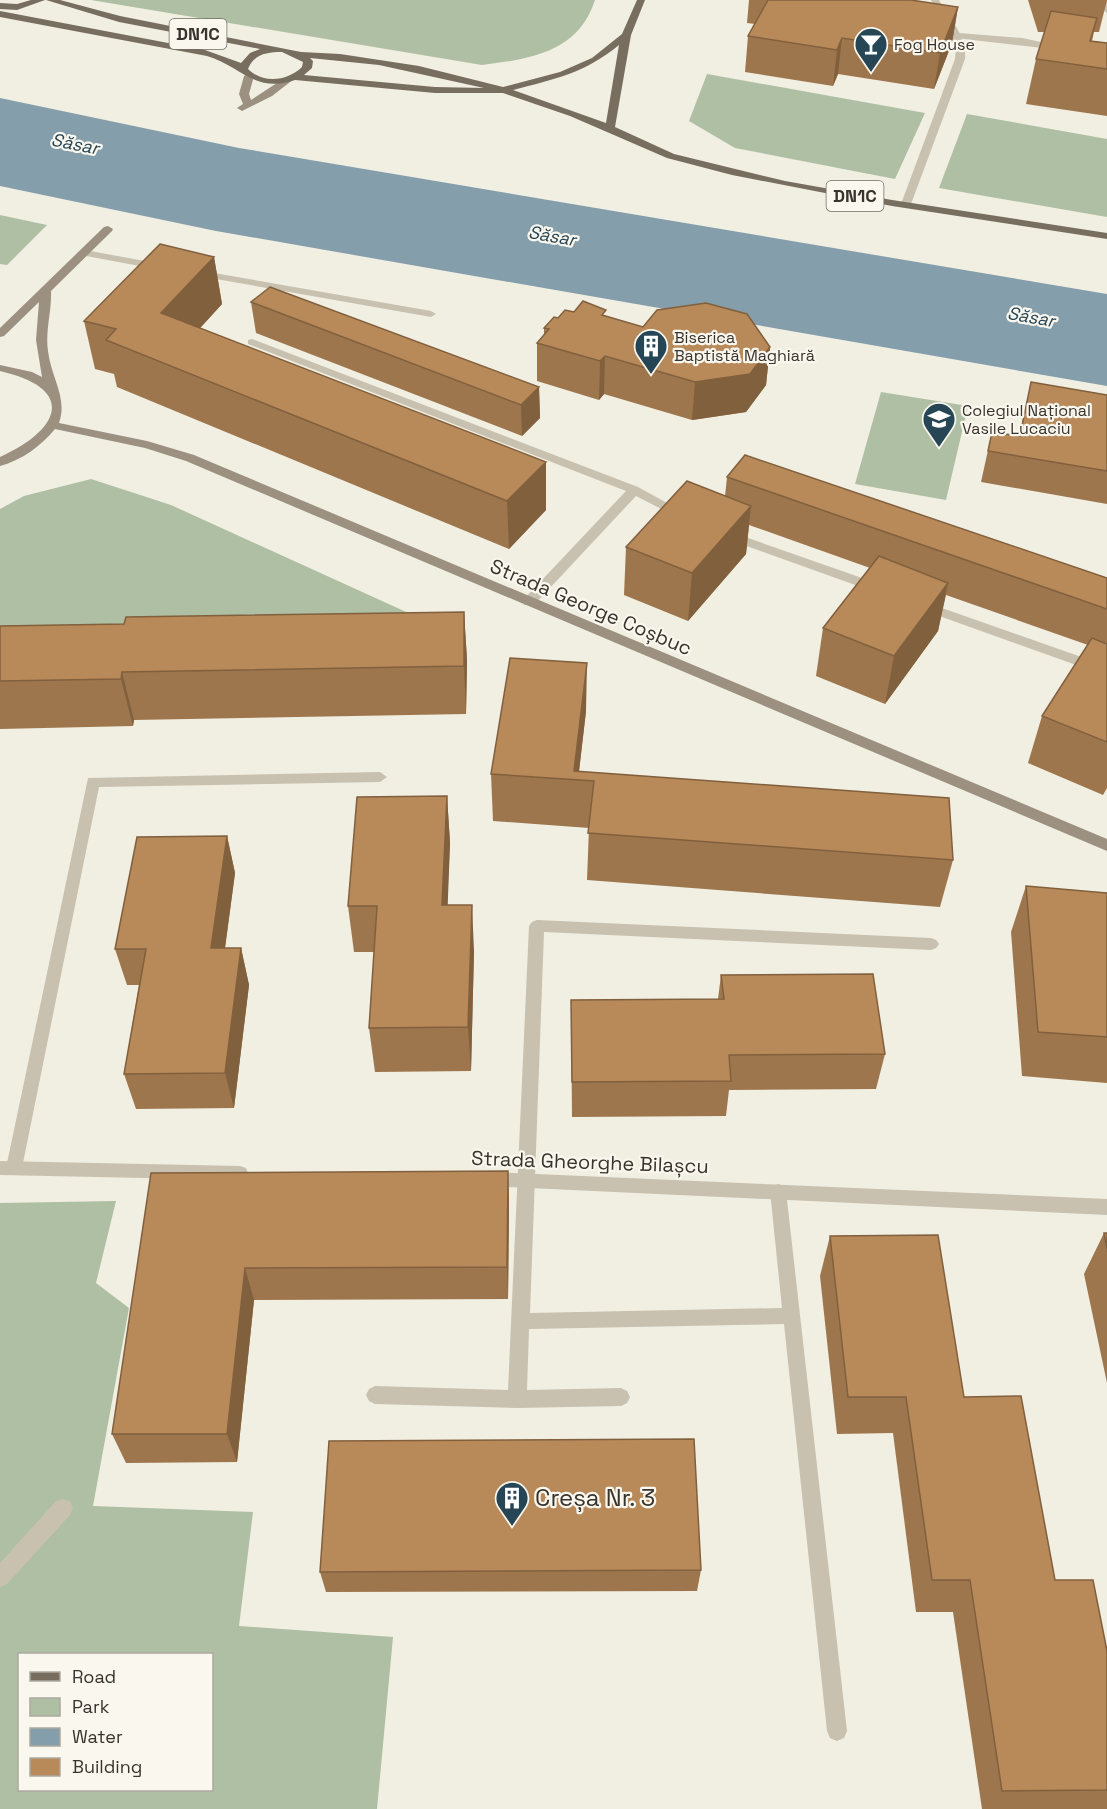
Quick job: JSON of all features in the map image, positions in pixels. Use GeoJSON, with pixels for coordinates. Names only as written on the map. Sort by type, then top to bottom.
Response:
{"type":"FeatureCollection","features":[{"type":"Feature","properties":{"kind":"main road"},"geometry":{"type":"LineString","coordinates":[[0,6],[17,7],[41,0]]}},
{"type":"Feature","properties":{"kind":"main road","name":"DN1C"},"geometry":{"type":"LineString","coordinates":[[50,0],[119,19],[277,50]]}},
{"type":"Feature","properties":{"kind":"main road","name":"DN1C"},"geometry":{"type":"LineString","coordinates":[[610,129],[626,36],[641,0]]}},
{"type":"Feature","properties":{"kind":"main road","name":"DN1C"},"geometry":{"type":"LineString","coordinates":[[0,14],[205,52],[220,56],[246,73]]}},
{"type":"Feature","properties":{"kind":"main road","name":"DN1C"},"geometry":{"type":"LineString","coordinates":[[292,78],[435,90],[500,91],[580,68],[608,52],[626,36]]}},
{"type":"Feature","properties":{"kind":"main road"},"geometry":{"type":"LineString","coordinates":[[277,50],[302,55],[308,61],[307,68],[269,94],[245,106],[244,62],[251,56],[277,50]]}},
{"type":"Feature","properties":{"kind":"main road","name":"DN1C"},"geometry":{"type":"LineString","coordinates":[[302,55],[341,57],[448,76],[500,91],[610,129],[668,156],[755,178],[1107,236]]}},
{"type":"Feature","properties":{"kind":"main road"},"geometry":{"type":"LineString","coordinates":[[246,73],[260,80],[292,78]]}},
{"type":"Feature","properties":{"kind":"main road"},"geometry":{"type":"LineString","coordinates":[[0,334],[108,230]]}},
{"type":"Feature","properties":{"kind":"main road"},"geometry":{"type":"LineString","coordinates":[[0,462],[32,447],[46,436],[54,425],[58,412],[57,399],[42,361],[40,340],[46,292]]}},
{"type":"Feature","properties":{"kind":"main road"},"geometry":{"type":"LineString","coordinates":[[0,368],[29,374],[51,388]]}},
{"type":"Feature","properties":{"kind":"main road","name":"Strada George Coșbuc"},"geometry":{"type":"LineString","coordinates":[[54,425],[147,445],[190,458],[1107,844]]}},
{"type":"Feature","properties":{"kind":"street"},"geometry":{"type":"LineString","coordinates":[[906,204],[960,59],[962,47],[959,36],[935,0]]}},
{"type":"Feature","properties":{"kind":"street"},"geometry":{"type":"LineString","coordinates":[[1103,0],[1107,10]]}},
{"type":"Feature","properties":{"kind":"street"},"geometry":{"type":"LineString","coordinates":[[959,36],[1022,41],[1075,50]]}},
{"type":"Feature","properties":{"kind":"street"},"geometry":{"type":"LineString","coordinates":[[85,253],[431,314]]}},
{"type":"Feature","properties":{"kind":"street"},"geometry":{"type":"LineString","coordinates":[[252,342],[634,490],[695,520]]}},
{"type":"Feature","properties":{"kind":"street"},"geometry":{"type":"LineString","coordinates":[[529,602],[634,490]]}},
{"type":"Feature","properties":{"kind":"street"},"geometry":{"type":"LineString","coordinates":[[716,531],[1107,670]]}},
{"type":"Feature","properties":{"kind":"street"},"geometry":{"type":"LineString","coordinates":[[252,1173],[7,1168],[93,782],[380,777]]}},
{"type":"Feature","properties":{"kind":"street"},"geometry":{"type":"LineString","coordinates":[[517,1399],[537,926],[931,944]]}},
{"type":"Feature","properties":{"kind":"street","name":"Strada Gheorghe Bilașcu"},"geometry":{"type":"LineString","coordinates":[[467,1179],[1107,1207]]}},
{"type":"Feature","properties":{"kind":"street"},"geometry":{"type":"LineString","coordinates":[[778,1191],[837,1731]]}},
{"type":"Feature","properties":{"kind":"street"},"geometry":{"type":"LineString","coordinates":[[520,1320],[792,1316]]}},
{"type":"Feature","properties":{"kind":"street"},"geometry":{"type":"LineString","coordinates":[[375,1395],[517,1399],[621,1397]]}},
{"type":"Feature","properties":{"kind":"street"},"geometry":{"type":"LineString","coordinates":[[0,1577],[63,1508]]}},
{"type":"Feature","properties":{"kind":"green space"},"geometry":{"type":"Polygon","coordinates":[[[91,0],[595,0],[587,18],[577,32],[564,42],[534,56],[482,65],[91,0]]]}},
{"type":"Feature","properties":{"kind":"green space"},"geometry":{"type":"Polygon","coordinates":[[[707,74],[925,113],[895,179],[735,148],[689,121],[707,74]]]}},
{"type":"Feature","properties":{"kind":"green space"},"geometry":{"type":"Polygon","coordinates":[[[967,114],[1107,139],[1107,217],[939,188],[967,114]]]}},
{"type":"Feature","properties":{"kind":"green space"},"geometry":{"type":"Polygon","coordinates":[[[0,215],[47,225],[7,265],[0,264],[0,215]]]}},
{"type":"Feature","properties":{"kind":"green space"},"geometry":{"type":"Polygon","coordinates":[[[881,392],[968,406],[946,500],[855,484],[881,392]]]}},
{"type":"Feature","properties":{"kind":"green space"},"geometry":{"type":"Polygon","coordinates":[[[91,479],[171,505],[459,636],[0,628],[0,509],[24,496],[91,479]]]}},
{"type":"Feature","properties":{"kind":"green space"},"geometry":{"type":"Polygon","coordinates":[[[116,1201],[96,1283],[129,1308],[93,1506],[253,1512],[239,1626],[393,1637],[377,1809],[0,1809],[0,1203],[116,1201]]]}},
{"type":"Feature","properties":{"kind":"water","name":"Săsar"},"geometry":{"type":"Polygon","coordinates":[[[0,98],[239,148],[1107,294],[1107,386],[216,231],[0,186],[0,98]]]}},
{"type":"Feature","properties":{"kind":"building"},"geometry":{"type":"Polygon","coordinates":[[[768,0],[911,0],[958,7],[940,53],[842,38],[837,50],[748,36],[768,0]]]}},
{"type":"Feature","properties":{"kind":"building"},"geometry":{"type":"Polygon","coordinates":[[[1051,11],[1097,18],[1090,41],[1107,43],[1107,69],[1036,59],[1051,11]]]}},
{"type":"Feature","properties":{"kind":"building"},"geometry":{"type":"Polygon","coordinates":[[[160,244],[214,257],[161,313],[546,462],[507,501],[106,340],[116,329],[84,321],[160,244]]]}},
{"type":"Feature","properties":{"kind":"building"},"geometry":{"type":"Polygon","coordinates":[[[270,287],[539,387],[521,405],[251,302],[270,287]]]}},
{"type":"Feature","properties":{"kind":"building"},"geometry":{"type":"Polygon","coordinates":[[[583,301],[606,310],[602,315],[643,327],[657,310],[706,303],[747,314],[770,347],[750,374],[695,382],[605,356],[600,361],[537,343],[549,329],[544,328],[554,317],[558,318],[565,310],[574,312],[583,301]]]}},
{"type":"Feature","properties":{"kind":"building"},"geometry":{"type":"Polygon","coordinates":[[[1031,382],[1107,395],[1107,471],[988,451],[992,432],[1020,436],[1031,382]]]}},
{"type":"Feature","properties":{"kind":"building"},"geometry":{"type":"Polygon","coordinates":[[[745,455],[1107,578],[1107,609],[727,477],[745,455]]]}},
{"type":"Feature","properties":{"kind":"building"},"geometry":{"type":"Polygon","coordinates":[[[687,481],[751,506],[692,573],[626,547],[687,481]]]}},
{"type":"Feature","properties":{"kind":"building"},"geometry":{"type":"Polygon","coordinates":[[[879,556],[948,583],[894,656],[823,628],[879,556]]]}},
{"type":"Feature","properties":{"kind":"building"},"geometry":{"type":"Polygon","coordinates":[[[464,612],[464,666],[122,672],[121,679],[0,681],[0,626],[124,624],[126,617],[464,612]]]}},
{"type":"Feature","properties":{"kind":"building"},"geometry":{"type":"Polygon","coordinates":[[[1092,638],[1107,644],[1107,742],[1042,716],[1092,638]]]}},
{"type":"Feature","properties":{"kind":"building"},"geometry":{"type":"Polygon","coordinates":[[[510,658],[587,663],[574,771],[949,798],[953,860],[588,833],[594,781],[491,774],[510,658]]]}},
{"type":"Feature","properties":{"kind":"building"},"geometry":{"type":"Polygon","coordinates":[[[447,796],[442,905],[472,905],[468,1027],[369,1028],[377,906],[348,906],[357,797],[447,796]]]}},
{"type":"Feature","properties":{"kind":"building"},"geometry":{"type":"Polygon","coordinates":[[[227,836],[211,948],[241,948],[225,1073],[124,1074],[146,949],[115,949],[137,837],[227,836]]]}},
{"type":"Feature","properties":{"kind":"building"},"geometry":{"type":"Polygon","coordinates":[[[1026,886],[1107,893],[1107,1037],[1038,1032],[1026,886]]]}},
{"type":"Feature","properties":{"kind":"building"},"geometry":{"type":"Polygon","coordinates":[[[873,974],[885,1054],[729,1055],[731,1081],[572,1082],[571,1000],[724,999],[721,975],[873,974]]]}},
{"type":"Feature","properties":{"kind":"building"},"geometry":{"type":"Polygon","coordinates":[[[508,1171],[507,1267],[245,1268],[227,1434],[112,1434],[151,1173],[508,1171]]]}},
{"type":"Feature","properties":{"kind":"building"},"geometry":{"type":"Polygon","coordinates":[[[1104,1233],[1107,1233],[1107,1249],[1104,1233]]]}},
{"type":"Feature","properties":{"kind":"building"},"geometry":{"type":"Polygon","coordinates":[[[938,1235],[964,1397],[1021,1396],[1055,1580],[1093,1580],[1107,1651],[1107,1790],[1002,1791],[970,1580],[932,1580],[906,1397],[848,1397],[830,1236],[938,1235]]]}},
{"type":"Feature","properties":{"kind":"building","name":"Creșa Nr. 3"},"geometry":{"type":"Polygon","coordinates":[[[694,1439],[701,1570],[320,1572],[329,1441],[694,1439]]]}},
{"type":"Feature","properties":{"kind":"place","name":"Fog House"},"geometry":{"type":"Point","coordinates":[871,73]}},
{"type":"Feature","properties":{"kind":"place","name":"Biserica Baptistă Maghiară"},"geometry":{"type":"Point","coordinates":[651,375]}},
{"type":"Feature","properties":{"kind":"place","name":"Colegiul Național Vasile Lucaciu"},"geometry":{"type":"Point","coordinates":[939,448]}},
{"type":"Feature","properties":{"kind":"place","name":"Creșa Nr. 3"},"geometry":{"type":"Point","coordinates":[512,1527]}}]}
